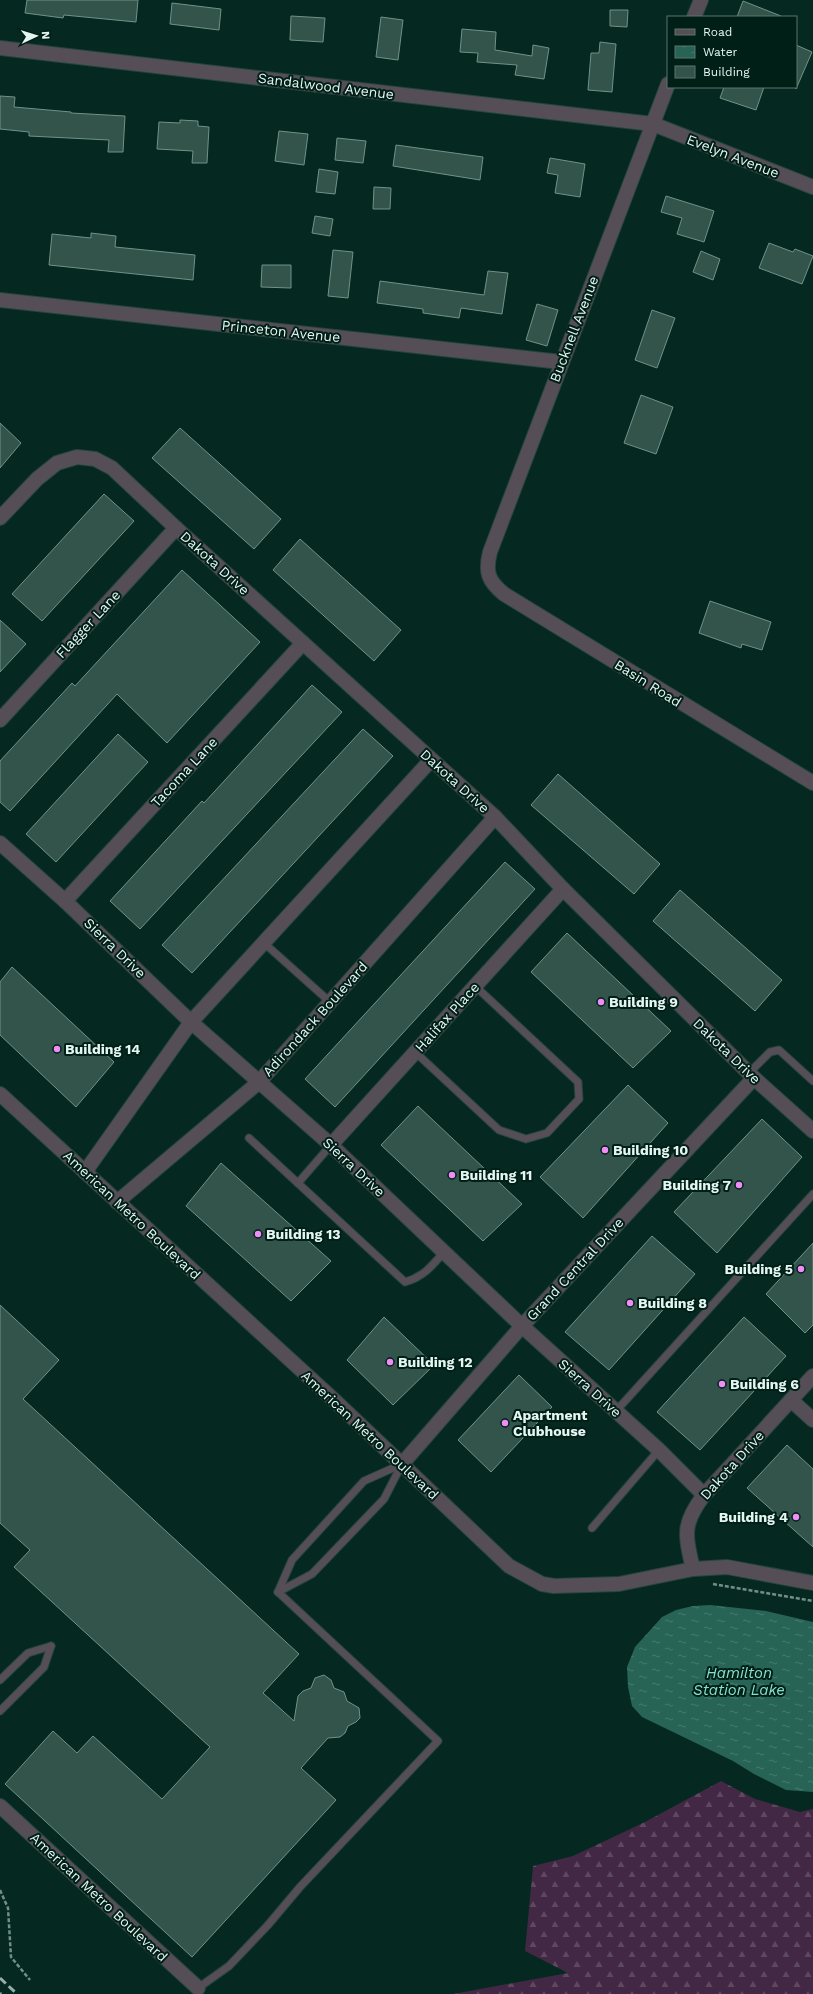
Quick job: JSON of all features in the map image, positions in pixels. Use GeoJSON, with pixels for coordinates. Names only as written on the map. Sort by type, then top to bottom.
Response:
{"type":"FeatureCollection","features":[{"type":"Feature","properties":{"kind":"street"},"geometry":{"type":"LineString","coordinates":[[694,16],[701,0]]}},
{"type":"Feature","properties":{"kind":"street","name":"Sandalwood Avenue"},"geometry":{"type":"LineString","coordinates":[[0,48],[652,124]]}},
{"type":"Feature","properties":{"kind":"street","name":"Bucknell Avenue"},"geometry":{"type":"LineString","coordinates":[[488,575],[487,565],[490,552],[667,86]]}},
{"type":"Feature","properties":{"kind":"street","name":"Evelyn Avenue"},"geometry":{"type":"LineString","coordinates":[[652,124],[813,187]]}},
{"type":"Feature","properties":{"kind":"street","name":"Princeton Avenue"},"geometry":{"type":"LineString","coordinates":[[0,300],[561,362]]}},
{"type":"Feature","properties":{"kind":"street","name":"Dakota Drive"},"geometry":{"type":"LineString","coordinates":[[0,518],[36,479],[56,463],[77,457],[95,459],[112,468],[176,528],[495,817],[563,889],[752,1076],[813,1131]]}},
{"type":"Feature","properties":{"kind":"street","name":"Flagger Lane"},"geometry":{"type":"LineString","coordinates":[[0,720],[176,528]]}},
{"type":"Feature","properties":{"kind":"street","name":"Basin Road"},"geometry":{"type":"LineString","coordinates":[[488,575],[495,586],[504,594],[813,783]]}},
{"type":"Feature","properties":{"kind":"street","name":"Tacoma Lane"},"geometry":{"type":"LineString","coordinates":[[65,901],[303,643]]}},
{"type":"Feature","properties":{"kind":"street"},"geometry":{"type":"LineString","coordinates":[[85,1172],[192,1022],[431,760]]}},
{"type":"Feature","properties":{"kind":"street","name":"Adirondack Boulevard"},"geometry":{"type":"LineString","coordinates":[[117,1202],[259,1082],[495,817]]}},
{"type":"Feature","properties":{"kind":"street","name":"Sierra Drive"},"geometry":{"type":"LineString","coordinates":[[0,843],[65,901],[192,1022],[331,1145],[522,1326],[659,1450],[704,1495]]}},
{"type":"Feature","properties":{"kind":"street","name":"Halifax Place"},"geometry":{"type":"LineString","coordinates":[[331,1145],[563,889]]}},
{"type":"Feature","properties":{"kind":"street","name":"Grand Central Drive"},"geometry":{"type":"LineString","coordinates":[[402,1464],[522,1326],[752,1076]]}},
{"type":"Feature","properties":{"kind":"street","name":"American Metro Boulevard"},"geometry":{"type":"LineString","coordinates":[[0,1094],[402,1464],[509,1566],[542,1584],[554,1586],[619,1584],[693,1569],[727,1567],[813,1583]]}},
{"type":"Feature","properties":{"kind":"street","name":"Dakota Drive"},"geometry":{"type":"LineString","coordinates":[[693,1569],[687,1544],[686,1528],[691,1512],[704,1495],[813,1376]]}},
{"type":"Feature","properties":{"kind":"street"},"geometry":{"type":"LineString","coordinates":[[791,1400],[813,1420]]}},
{"type":"Feature","properties":{"kind":"street","name":"American Metro Boulevard"},"geometry":{"type":"LineString","coordinates":[[0,1806],[198,1988]]}},
{"type":"Feature","properties":{"kind":"lane"},"geometry":{"type":"LineString","coordinates":[[264,943],[330,1002]]}},
{"type":"Feature","properties":{"kind":"lane"},"geometry":{"type":"LineString","coordinates":[[415,1052],[499,1130],[526,1139],[547,1132],[579,1099],[578,1082],[475,986]]}},
{"type":"Feature","properties":{"kind":"lane"},"geometry":{"type":"LineString","coordinates":[[752,1076],[770,1052],[779,1050],[813,1081]]}},
{"type":"Feature","properties":{"kind":"lane"},"geometry":{"type":"LineString","coordinates":[[249,1138],[405,1282],[417,1279],[427,1272],[444,1252]]}},
{"type":"Feature","properties":{"kind":"lane"},"geometry":{"type":"LineString","coordinates":[[298,1183],[331,1145]]}},
{"type":"Feature","properties":{"kind":"lane"},"geometry":{"type":"LineString","coordinates":[[616,1411],[813,1194]]}},
{"type":"Feature","properties":{"kind":"lane"},"geometry":{"type":"LineString","coordinates":[[592,1528],[659,1450]]}},
{"type":"Feature","properties":{"kind":"lane"},"geometry":{"type":"LineString","coordinates":[[278,1592],[292,1560],[364,1481],[402,1464]]}},
{"type":"Feature","properties":{"kind":"lane"},"geometry":{"type":"LineString","coordinates":[[278,1592],[312,1574],[384,1499],[402,1464]]}},
{"type":"Feature","properties":{"kind":"lane"},"geometry":{"type":"LineString","coordinates":[[198,1988],[229,1966],[268,1925],[300,1887],[438,1741],[278,1592]]}},
{"type":"Feature","properties":{"kind":"lane"},"geometry":{"type":"LineString","coordinates":[[0,1680],[28,1653],[51,1646],[44,1667],[0,1711]]}},
{"type":"Feature","properties":{"kind":"path"},"geometry":{"type":"LineString","coordinates":[[712,1584],[813,1601]]}},
{"type":"Feature","properties":{"kind":"path"},"geometry":{"type":"LineString","coordinates":[[0,1890],[8,1908],[11,1957],[30,1980]]}},
{"type":"Feature","properties":{"kind":"green space"},"geometry":{"type":"Polygon","coordinates":[[[721,1781],[755,1799],[800,1812],[813,1809],[813,1994],[453,1994],[568,1973],[525,1951],[533,1866],[573,1856],[645,1822],[721,1781]]]}},
{"type":"Feature","properties":{"kind":"water","name":"Hamilton Station Lake"},"geometry":{"type":"Polygon","coordinates":[[[710,1605],[766,1611],[813,1622],[813,1792],[786,1790],[754,1774],[733,1761],[642,1717],[632,1706],[628,1687],[627,1667],[635,1647],[662,1617],[676,1610],[693,1606],[710,1605]]]}},
{"type":"Feature","properties":{"kind":"building"},"geometry":{"type":"Polygon","coordinates":[[[27,0],[138,0],[136,22],[64,15],[63,18],[25,13],[27,0]]]}},
{"type":"Feature","properties":{"kind":"building"},"geometry":{"type":"Polygon","coordinates":[[[743,1],[781,16],[737,16],[743,1]]]}},
{"type":"Feature","properties":{"kind":"building"},"geometry":{"type":"Polygon","coordinates":[[[172,3],[221,9],[219,30],[170,24],[172,3]]]}},
{"type":"Feature","properties":{"kind":"building"},"geometry":{"type":"Polygon","coordinates":[[[610,10],[628,10],[627,27],[610,26],[610,10]]]}},
{"type":"Feature","properties":{"kind":"building"},"geometry":{"type":"Polygon","coordinates":[[[291,16],[325,18],[323,42],[290,40],[291,16]]]}},
{"type":"Feature","properties":{"kind":"building"},"geometry":{"type":"Polygon","coordinates":[[[381,17],[403,20],[398,60],[376,57],[381,17]]]}},
{"type":"Feature","properties":{"kind":"building"},"geometry":{"type":"Polygon","coordinates":[[[462,29],[496,32],[495,50],[532,56],[533,45],[549,48],[544,79],[515,75],[517,65],[477,62],[478,53],[460,52],[462,29]]]}},
{"type":"Feature","properties":{"kind":"building"},"geometry":{"type":"Polygon","coordinates":[[[600,42],[616,44],[612,92],[588,90],[591,53],[599,53],[600,42]]]}},
{"type":"Feature","properties":{"kind":"building"},"geometry":{"type":"Polygon","coordinates":[[[797,45],[812,52],[797,87],[797,45]]]}},
{"type":"Feature","properties":{"kind":"building"},"geometry":{"type":"Polygon","coordinates":[[[724,88],[764,88],[756,110],[720,98],[724,88]]]}},
{"type":"Feature","properties":{"kind":"building"},"geometry":{"type":"Polygon","coordinates":[[[0,96],[15,97],[14,107],[71,113],[125,116],[123,152],[108,152],[109,140],[29,136],[29,132],[0,129],[0,96]]]}},
{"type":"Feature","properties":{"kind":"building"},"geometry":{"type":"Polygon","coordinates":[[[180,120],[198,121],[198,126],[209,127],[207,163],[192,163],[193,151],[157,149],[159,122],[180,123],[180,120]]]}},
{"type":"Feature","properties":{"kind":"building"},"geometry":{"type":"Polygon","coordinates":[[[279,131],[308,134],[304,165],[275,161],[279,131]]]}},
{"type":"Feature","properties":{"kind":"building"},"geometry":{"type":"Polygon","coordinates":[[[337,138],[366,141],[363,163],[335,160],[337,138]]]}},
{"type":"Feature","properties":{"kind":"building"},"geometry":{"type":"Polygon","coordinates":[[[396,145],[483,157],[480,180],[393,166],[396,145]]]}},
{"type":"Feature","properties":{"kind":"building"},"geometry":{"type":"Polygon","coordinates":[[[550,158],[585,164],[580,197],[555,193],[558,175],[547,173],[550,158]]]}},
{"type":"Feature","properties":{"kind":"building"},"geometry":{"type":"Polygon","coordinates":[[[319,169],[338,172],[335,194],[316,192],[319,169]]]}},
{"type":"Feature","properties":{"kind":"building"},"geometry":{"type":"Polygon","coordinates":[[[374,187],[391,188],[390,209],[373,209],[374,187]]]}},
{"type":"Feature","properties":{"kind":"building"},"geometry":{"type":"Polygon","coordinates":[[[666,196],[714,211],[704,242],[677,234],[682,218],[661,212],[666,196]]]}},
{"type":"Feature","properties":{"kind":"building"},"geometry":{"type":"Polygon","coordinates":[[[315,216],[333,219],[330,236],[312,233],[315,216]]]}},
{"type":"Feature","properties":{"kind":"building"},"geometry":{"type":"Polygon","coordinates":[[[91,233],[116,236],[115,247],[195,255],[193,280],[49,265],[52,234],[91,238],[91,233]]]}},
{"type":"Feature","properties":{"kind":"building"},"geometry":{"type":"Polygon","coordinates":[[[769,243],[793,252],[795,249],[813,256],[802,284],[759,268],[769,243]]]}},
{"type":"Feature","properties":{"kind":"building"},"geometry":{"type":"Polygon","coordinates":[[[333,250],[353,252],[348,298],[328,296],[333,250]]]}},
{"type":"Feature","properties":{"kind":"building"},"geometry":{"type":"Polygon","coordinates":[[[701,251],[720,259],[713,280],[693,272],[701,251]]]}},
{"type":"Feature","properties":{"kind":"building"},"geometry":{"type":"Polygon","coordinates":[[[262,265],[291,265],[291,288],[261,287],[262,265]]]}},
{"type":"Feature","properties":{"kind":"building"},"geometry":{"type":"Polygon","coordinates":[[[488,271],[508,273],[502,314],[461,308],[459,318],[423,313],[423,309],[377,303],[380,281],[484,295],[488,271]]]}},
{"type":"Feature","properties":{"kind":"building"},"geometry":{"type":"Polygon","coordinates":[[[537,304],[558,310],[547,346],[526,340],[537,304]]]}},
{"type":"Feature","properties":{"kind":"building"},"geometry":{"type":"Polygon","coordinates":[[[652,310],[675,318],[657,368],[635,360],[652,310]]]}},
{"type":"Feature","properties":{"kind":"building"},"geometry":{"type":"Polygon","coordinates":[[[641,395],[673,407],[656,454],[624,443],[641,395]]]}},
{"type":"Feature","properties":{"kind":"building"},"geometry":{"type":"Polygon","coordinates":[[[0,423],[21,443],[0,468],[0,423]]]}},
{"type":"Feature","properties":{"kind":"building"},"geometry":{"type":"Polygon","coordinates":[[[180,428],[281,519],[254,549],[152,458],[180,428]]]}},
{"type":"Feature","properties":{"kind":"building"},"geometry":{"type":"Polygon","coordinates":[[[104,494],[134,521],[42,621],[12,594],[104,494]]]}},
{"type":"Feature","properties":{"kind":"building"},"geometry":{"type":"Polygon","coordinates":[[[300,539],[401,630],[374,661],[273,570],[300,539]]]}},
{"type":"Feature","properties":{"kind":"building"},"geometry":{"type":"Polygon","coordinates":[[[182,570],[260,642],[167,743],[117,694],[10,811],[0,802],[0,761],[72,683],[75,686],[182,570]]]}},
{"type":"Feature","properties":{"kind":"building"},"geometry":{"type":"Polygon","coordinates":[[[710,601],[771,622],[762,650],[742,644],[741,648],[699,633],[710,601]]]}},
{"type":"Feature","properties":{"kind":"building"},"geometry":{"type":"Polygon","coordinates":[[[0,620],[26,644],[0,672],[0,620]]]}},
{"type":"Feature","properties":{"kind":"building"},"geometry":{"type":"Polygon","coordinates":[[[312,685],[342,712],[140,929],[110,901],[202,801],[204,803],[312,685]]]}},
{"type":"Feature","properties":{"kind":"building"},"geometry":{"type":"Polygon","coordinates":[[[363,729],[393,756],[192,973],[162,945],[363,729]]]}},
{"type":"Feature","properties":{"kind":"building"},"geometry":{"type":"Polygon","coordinates":[[[118,734],[148,762],[56,862],[26,834],[118,734]]]}},
{"type":"Feature","properties":{"kind":"building"},"geometry":{"type":"Polygon","coordinates":[[[558,774],[660,864],[634,894],[531,805],[558,774]]]}},
{"type":"Feature","properties":{"kind":"building"},"geometry":{"type":"Polygon","coordinates":[[[505,862],[535,889],[335,1107],[305,1079],[505,862]]]}},
{"type":"Feature","properties":{"kind":"building"},"geometry":{"type":"Polygon","coordinates":[[[680,890],[782,980],[755,1011],[653,921],[680,890]]]}},
{"type":"Feature","properties":{"kind":"building","name":"Building 9"},"geometry":{"type":"Polygon","coordinates":[[[567,933],[671,1031],[633,1068],[531,972],[567,933]]]}},
{"type":"Feature","properties":{"kind":"building","name":"Building 14"},"geometry":{"type":"Polygon","coordinates":[[[12,967],[114,1062],[76,1107],[0,1035],[0,982],[12,967]]]}},
{"type":"Feature","properties":{"kind":"building","name":"Building 10"},"geometry":{"type":"Polygon","coordinates":[[[628,1085],[668,1123],[583,1218],[540,1177],[628,1085]]]}},
{"type":"Feature","properties":{"kind":"building","name":"Building 11"},"geometry":{"type":"Polygon","coordinates":[[[418,1106],[522,1204],[483,1241],[381,1145],[418,1106]]]}},
{"type":"Feature","properties":{"kind":"building","name":"Building 7"},"geometry":{"type":"Polygon","coordinates":[[[762,1119],[802,1157],[717,1253],[674,1212],[762,1119]]]}},
{"type":"Feature","properties":{"kind":"building","name":"Building 13"},"geometry":{"type":"Polygon","coordinates":[[[221,1163],[331,1261],[291,1301],[186,1206],[221,1163]]]}},
{"type":"Feature","properties":{"kind":"building","name":"Building 8"},"geometry":{"type":"Polygon","coordinates":[[[652,1236],[695,1274],[609,1370],[565,1332],[652,1236]]]}},
{"type":"Feature","properties":{"kind":"building","name":"Building 5"},"geometry":{"type":"Polygon","coordinates":[[[813,1243],[813,1325],[805,1333],[766,1294],[813,1243]]]}},
{"type":"Feature","properties":{"kind":"building"},"geometry":{"type":"Polygon","coordinates":[[[0,1305],[59,1360],[23,1399],[299,1654],[263,1693],[294,1721],[298,1696],[303,1691],[311,1688],[315,1678],[324,1675],[331,1680],[334,1688],[344,1692],[347,1701],[359,1708],[360,1718],[348,1726],[345,1733],[340,1737],[328,1738],[301,1768],[336,1800],[192,1957],[5,1784],[53,1731],[77,1753],[93,1736],[162,1799],[210,1747],[14,1567],[30,1550],[0,1523],[0,1305]]]}},
{"type":"Feature","properties":{"kind":"building","name":"Building 12"},"geometry":{"type":"Polygon","coordinates":[[[384,1317],[434,1365],[393,1405],[347,1360],[384,1317]]]}},
{"type":"Feature","properties":{"kind":"building","name":"Building 6"},"geometry":{"type":"Polygon","coordinates":[[[744,1317],[786,1356],[700,1450],[657,1412],[744,1317]]]}},
{"type":"Feature","properties":{"kind":"building","name":"Apartment Clubhouse"},"geometry":{"type":"Polygon","coordinates":[[[519,1375],[552,1407],[491,1472],[458,1440],[519,1375]]]}},
{"type":"Feature","properties":{"kind":"building","name":"Building 4"},"geometry":{"type":"Polygon","coordinates":[[[787,1445],[813,1469],[813,1547],[747,1488],[787,1445]]]}},
{"type":"Feature","properties":{"kind":"railway"},"geometry":{"type":"LineString","coordinates":[[0,1978],[17,1994]]}},
{"type":"Feature","properties":{"kind":"place","name":"Building 9"},"geometry":{"type":"Point","coordinates":[601,1002]}},
{"type":"Feature","properties":{"kind":"place","name":"Building 14"},"geometry":{"type":"Point","coordinates":[57,1049]}},
{"type":"Feature","properties":{"kind":"place","name":"Building 10"},"geometry":{"type":"Point","coordinates":[605,1150]}},
{"type":"Feature","properties":{"kind":"place","name":"Building 11"},"geometry":{"type":"Point","coordinates":[452,1175]}},
{"type":"Feature","properties":{"kind":"place","name":"Building 7"},"geometry":{"type":"Point","coordinates":[739,1185]}},
{"type":"Feature","properties":{"kind":"place","name":"Building 13"},"geometry":{"type":"Point","coordinates":[258,1234]}},
{"type":"Feature","properties":{"kind":"place","name":"Building 5"},"geometry":{"type":"Point","coordinates":[801,1269]}},
{"type":"Feature","properties":{"kind":"place","name":"Building 8"},"geometry":{"type":"Point","coordinates":[630,1303]}},
{"type":"Feature","properties":{"kind":"place","name":"Building 12"},"geometry":{"type":"Point","coordinates":[390,1362]}},
{"type":"Feature","properties":{"kind":"place","name":"Building 6"},"geometry":{"type":"Point","coordinates":[722,1384]}},
{"type":"Feature","properties":{"kind":"place","name":"Apartment Clubhouse"},"geometry":{"type":"Point","coordinates":[505,1423]}},
{"type":"Feature","properties":{"kind":"place","name":"Building 4"},"geometry":{"type":"Point","coordinates":[796,1517]}}]}
